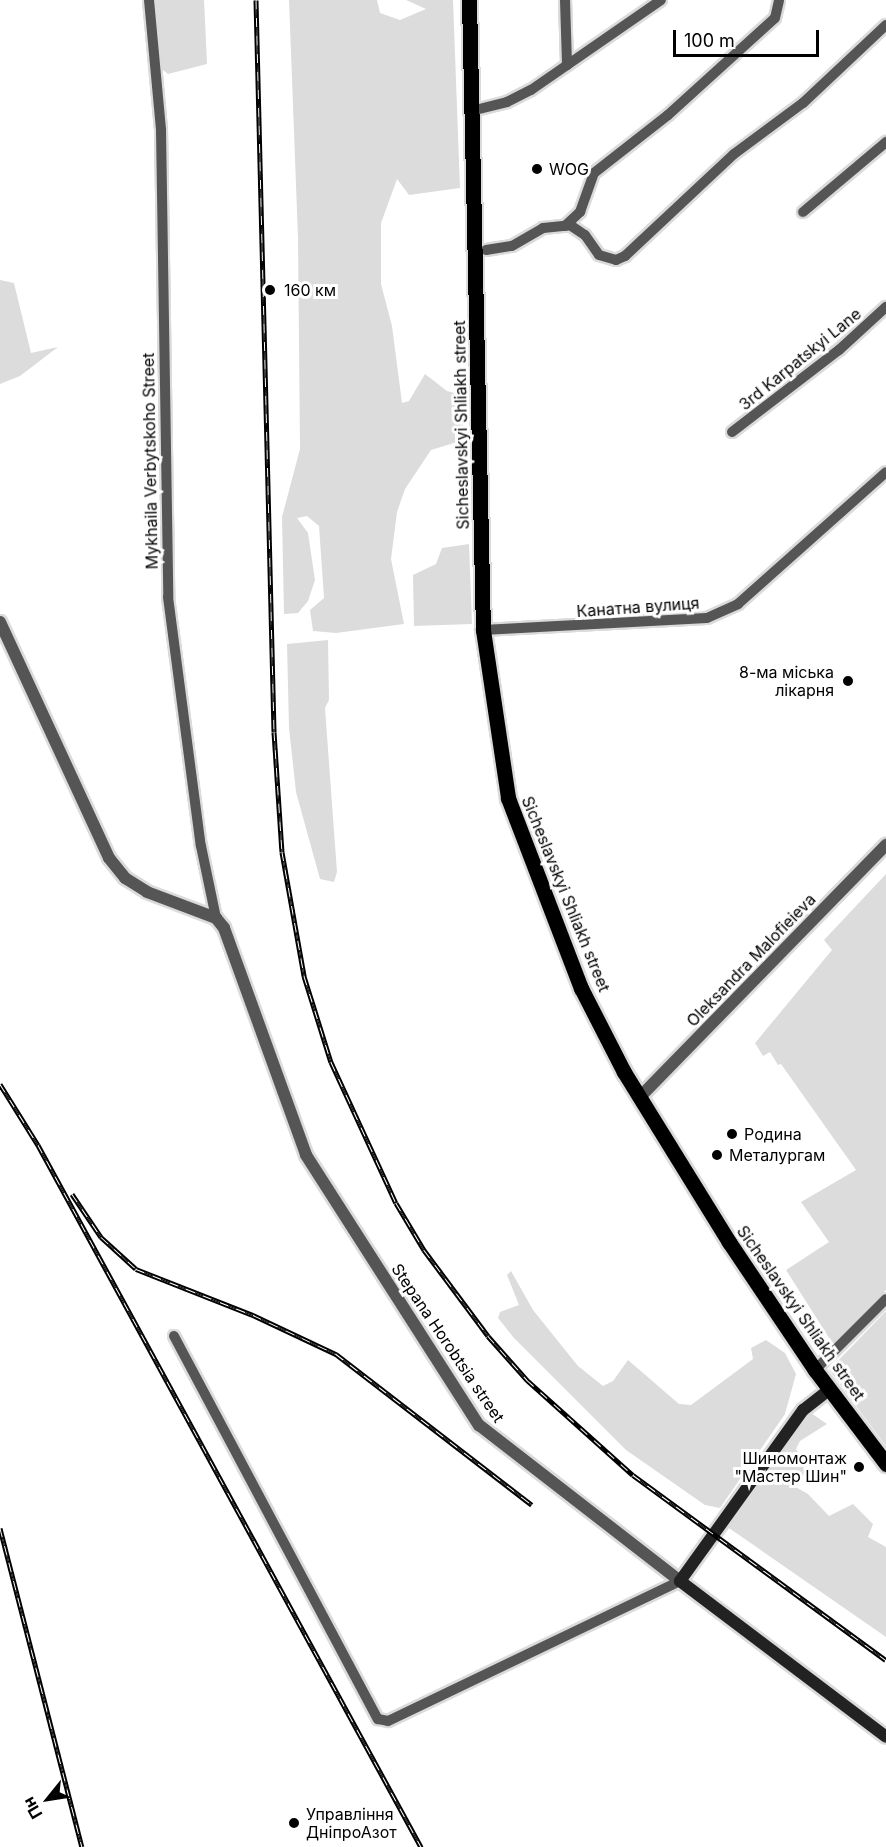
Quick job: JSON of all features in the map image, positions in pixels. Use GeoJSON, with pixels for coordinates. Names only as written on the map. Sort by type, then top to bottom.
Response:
{"type":"FeatureCollection","features":[{"type":"Feature","properties":{"kind":"main road","name":"Sicheslavskyi Shliakh street"},"geometry":{"type":"LineString","coordinates":[[469,0],[483,630],[501,767],[518,829],[581,988],[639,1098],[729,1242],[815,1370],[886,1464]]}},
{"type":"Feature","properties":{"kind":"main road"},"geometry":{"type":"LineString","coordinates":[[680,1581],[803,1410],[830,1389]]}},
{"type":"Feature","properties":{"kind":"main road","name":"Stepana Horobtsia street"},"geometry":{"type":"LineString","coordinates":[[680,1581],[886,1737]]}},
{"type":"Feature","properties":{"kind":"street","name":"Mykhaila Verbytskoho Street"},"geometry":{"type":"LineString","coordinates":[[149,0],[161,130],[168,597],[201,846],[216,918]]}},
{"type":"Feature","properties":{"kind":"street"},"geometry":{"type":"LineString","coordinates":[[565,0],[567,65]]}},
{"type":"Feature","properties":{"kind":"street"},"geometry":{"type":"LineString","coordinates":[[471,111],[507,102],[567,65],[662,0]]}},
{"type":"Feature","properties":{"kind":"street"},"geometry":{"type":"LineString","coordinates":[[565,225],[580,212],[594,173],[668,115],[775,18],[779,0]]}},
{"type":"Feature","properties":{"kind":"street"},"geometry":{"type":"LineString","coordinates":[[486,250],[512,246],[543,228],[565,225],[578,229],[607,259],[625,256],[734,154],[824,84],[886,25]]}},
{"type":"Feature","properties":{"kind":"street"},"geometry":{"type":"LineString","coordinates":[[803,212],[886,142]]}},
{"type":"Feature","properties":{"kind":"street","name":"3rd Karpatskyi Lane"},"geometry":{"type":"LineString","coordinates":[[732,432],[832,356],[886,307]]}},
{"type":"Feature","properties":{"kind":"street","name":"Канатна вулиця"},"geometry":{"type":"LineString","coordinates":[[483,630],[707,618],[738,604],[886,472]]}},
{"type":"Feature","properties":{"kind":"street"},"geometry":{"type":"LineString","coordinates":[[0,622],[109,858],[125,878],[147,892],[216,918]]}},
{"type":"Feature","properties":{"kind":"street","name":"Oleksandra Malofieieva"},"geometry":{"type":"LineString","coordinates":[[639,1098],[886,845]]}},
{"type":"Feature","properties":{"kind":"street","name":"Stepana Horobtsia street"},"geometry":{"type":"LineString","coordinates":[[216,918],[234,947],[306,1155],[479,1425],[680,1581]]}},
{"type":"Feature","properties":{"kind":"street"},"geometry":{"type":"LineString","coordinates":[[815,1370],[886,1299]]}},
{"type":"Feature","properties":{"kind":"street"},"geometry":{"type":"LineString","coordinates":[[174,1336],[378,1719],[388,1721],[680,1581]]}},
{"type":"Feature","properties":{"kind":"shaded area"},"geometry":{"type":"Polygon","coordinates":[[[152,0],[204,0],[207,64],[168,74],[158,66],[152,0]]]}},
{"type":"Feature","properties":{"kind":"shaded area"},"geometry":{"type":"Polygon","coordinates":[[[289,0],[377,0],[380,13],[400,20],[426,9],[406,0],[453,0],[460,188],[409,195],[397,179],[381,223],[381,284],[392,326],[402,403],[409,401],[425,374],[447,391],[462,395],[464,440],[431,450],[405,489],[397,512],[391,559],[404,624],[336,633],[313,631],[310,610],[324,598],[319,526],[307,516],[297,518],[308,533],[315,580],[308,601],[298,613],[284,614],[282,517],[300,449],[298,238],[289,0]]]}},
{"type":"Feature","properties":{"kind":"shaded area"},"geometry":{"type":"Polygon","coordinates":[[[0,280],[14,283],[31,353],[58,347],[20,376],[0,384],[0,280]]]}},
{"type":"Feature","properties":{"kind":"shaded area"},"geometry":{"type":"Polygon","coordinates":[[[469,544],[472,624],[414,626],[413,575],[436,564],[442,548],[469,544]]]}},
{"type":"Feature","properties":{"kind":"shaded area"},"geometry":{"type":"Polygon","coordinates":[[[328,640],[329,700],[325,708],[337,872],[334,882],[320,879],[296,792],[289,728],[287,644],[328,640]]]}},
{"type":"Feature","properties":{"kind":"shaded area"},"geometry":{"type":"Polygon","coordinates":[[[886,874],[886,1290],[833,1344],[786,1270],[829,1242],[801,1202],[856,1170],[781,1064],[778,1065],[770,1052],[763,1056],[755,1043],[832,950],[824,940],[886,874]]]}},
{"type":"Feature","properties":{"kind":"shaded area"},"geometry":{"type":"Polygon","coordinates":[[[511,1271],[533,1310],[578,1366],[603,1386],[613,1381],[628,1360],[679,1404],[691,1405],[753,1359],[751,1348],[766,1340],[785,1353],[796,1374],[785,1414],[720,1508],[705,1505],[626,1450],[514,1338],[498,1318],[500,1312],[519,1305],[507,1275],[511,1271]]]}},
{"type":"Feature","properties":{"kind":"shaded area"},"geometry":{"type":"Polygon","coordinates":[[[886,1311],[886,1446],[829,1370],[886,1311]]]}},
{"type":"Feature","properties":{"kind":"shaded area"},"geometry":{"type":"Polygon","coordinates":[[[811,1413],[827,1424],[800,1441],[796,1449],[811,1472],[787,1482],[808,1494],[829,1516],[853,1504],[873,1524],[868,1537],[886,1547],[886,1637],[726,1526],[803,1417],[811,1413]]]}},
{"type":"Feature","properties":{"kind":"railway"},"geometry":{"type":"LineString","coordinates":[[256,0],[274,732],[282,852],[304,976],[331,1062],[396,1203],[424,1250],[488,1336],[527,1380],[633,1475],[886,1660]]}},
{"type":"Feature","properties":{"kind":"railway"},"geometry":{"type":"LineString","coordinates":[[0,1084],[38,1145],[421,1847]]}},
{"type":"Feature","properties":{"kind":"railway"},"geometry":{"type":"LineString","coordinates":[[72,1194],[101,1237],[136,1269],[253,1315],[336,1354],[532,1505]]}},
{"type":"Feature","properties":{"kind":"railway"},"geometry":{"type":"LineString","coordinates":[[0,1528],[82,1847]]}},
{"type":"Feature","properties":{"kind":"place","name":"WOG"},"geometry":{"type":"Point","coordinates":[537,169]}},
{"type":"Feature","properties":{"kind":"place","name":"160 км"},"geometry":{"type":"Point","coordinates":[270,290]}},
{"type":"Feature","properties":{"kind":"place","name":"8-ма міська лікарня"},"geometry":{"type":"Point","coordinates":[848,681]}},
{"type":"Feature","properties":{"kind":"place","name":"Родина"},"geometry":{"type":"Point","coordinates":[732,1134]}},
{"type":"Feature","properties":{"kind":"place","name":"Металургам"},"geometry":{"type":"Point","coordinates":[717,1155]}},
{"type":"Feature","properties":{"kind":"place","name":"Шиномонтаж \"Мастер Шин\""},"geometry":{"type":"Point","coordinates":[859,1467]}},
{"type":"Feature","properties":{"kind":"place","name":"Управління ДніпроАзот"},"geometry":{"type":"Point","coordinates":[294,1823]}}]}
